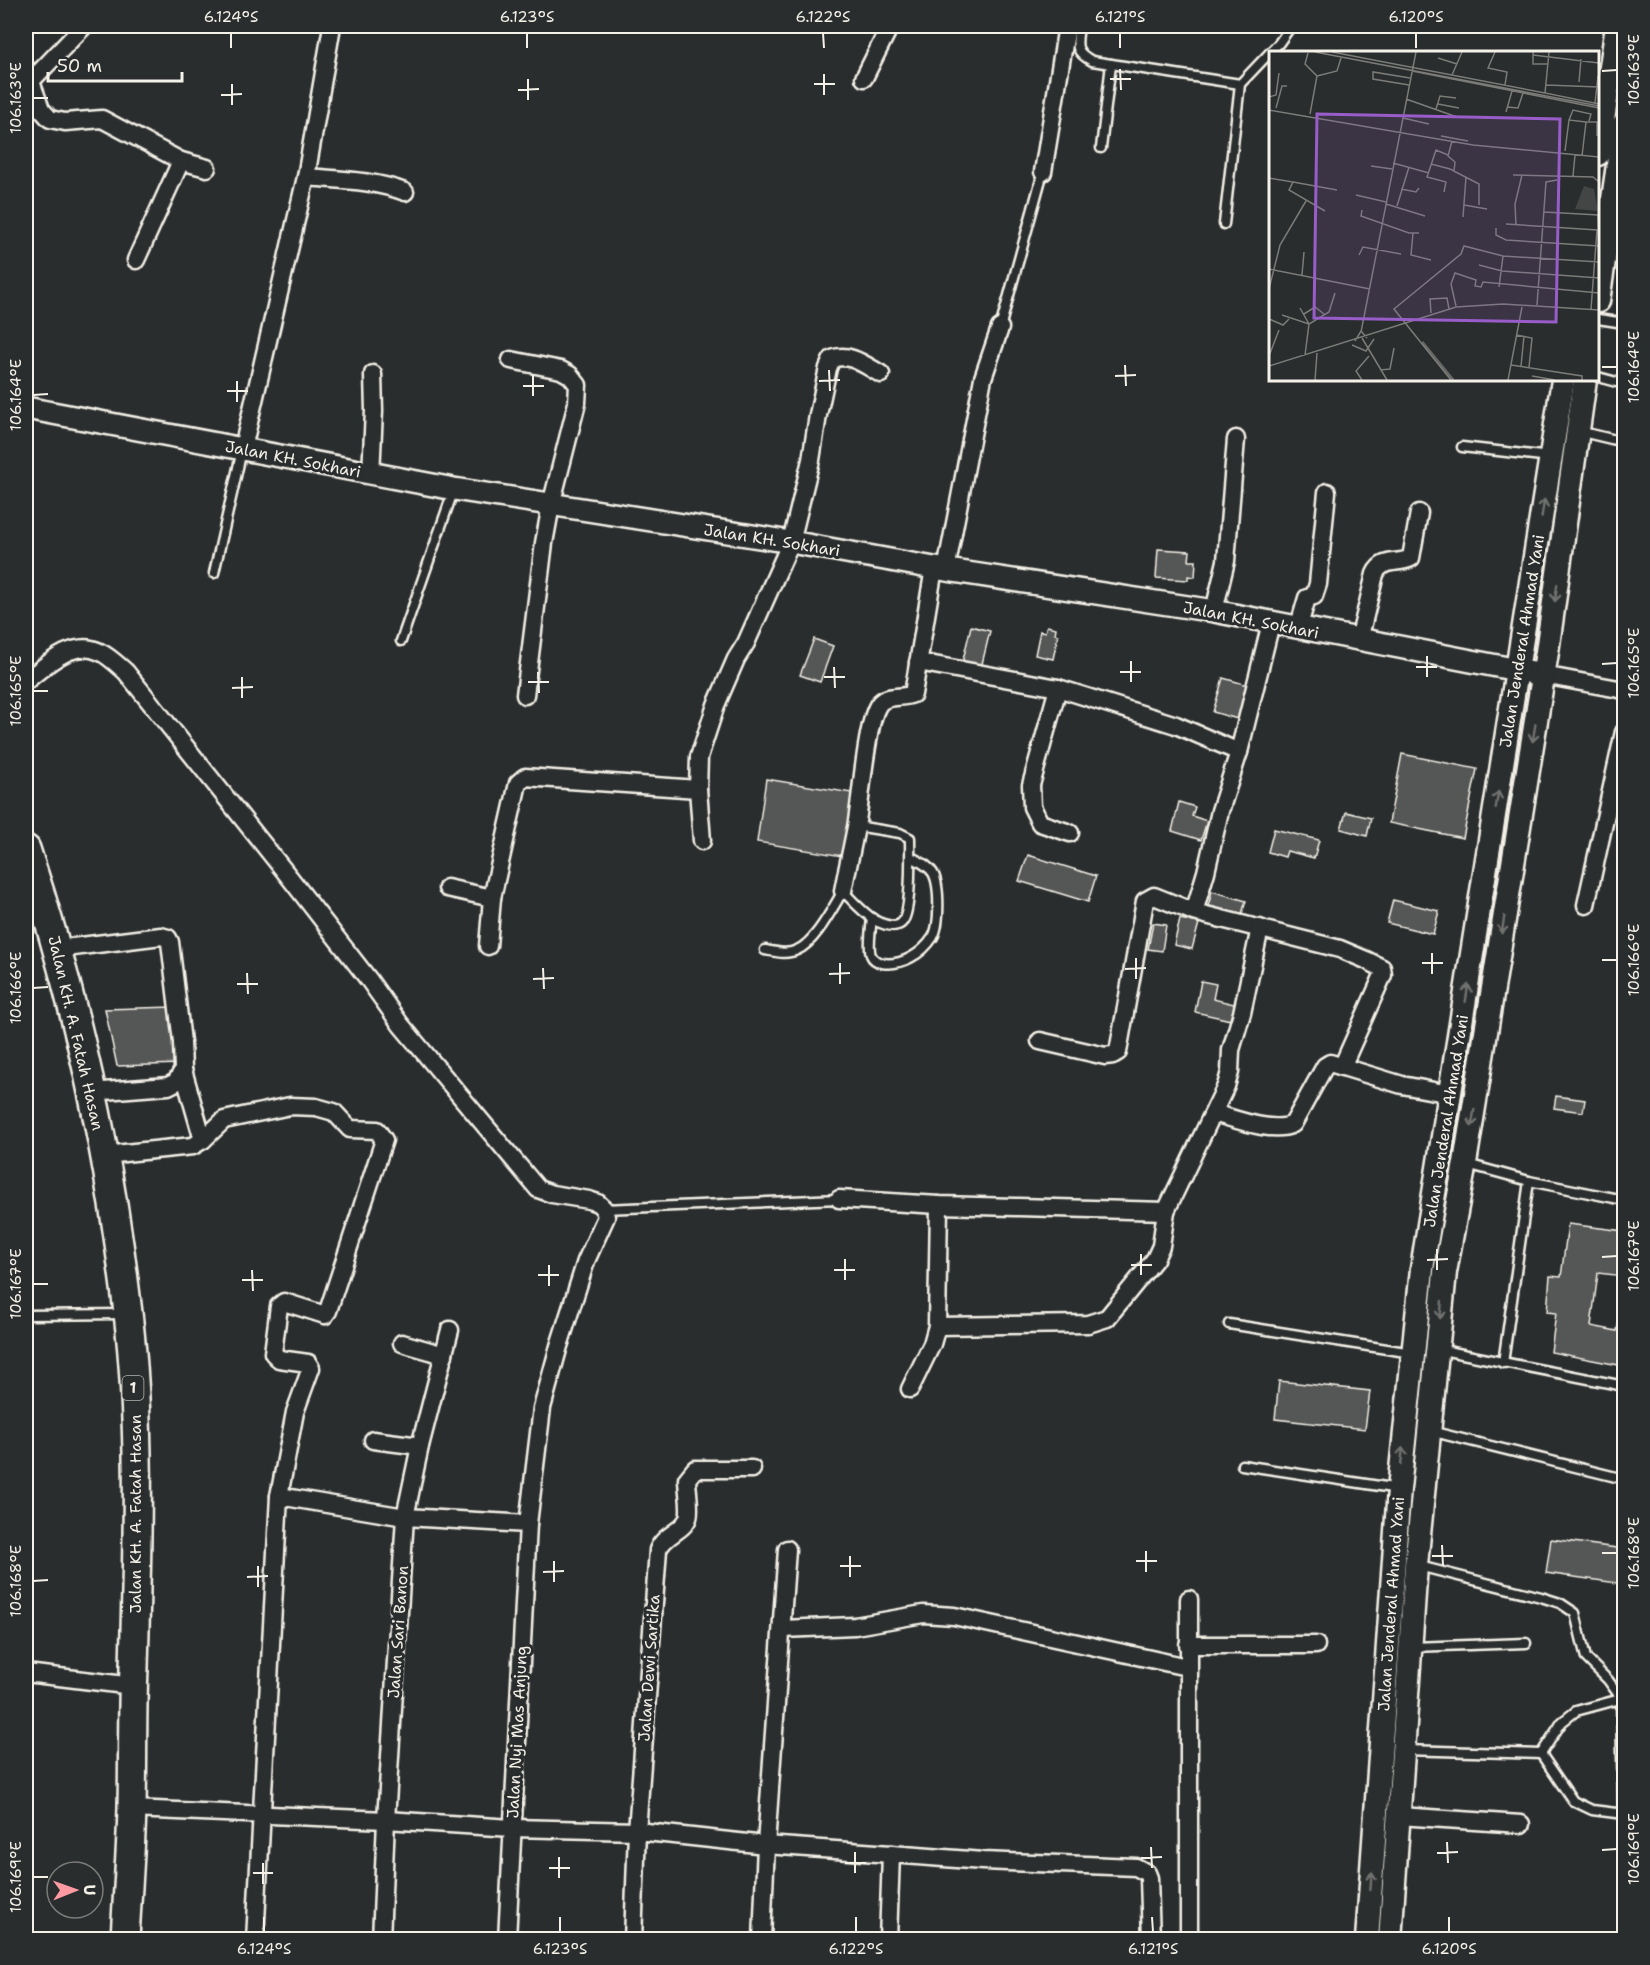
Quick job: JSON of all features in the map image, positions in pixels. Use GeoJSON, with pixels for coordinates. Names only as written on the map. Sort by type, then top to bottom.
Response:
{"type":"FeatureCollection","features":[{"type":"Feature","properties":{"kind":"highway","name":"Jalan KH. A. Fatah Hasan"},"geometry":{"type":"LineString","coordinates":[[26,849],[57,949],[92,1092],[105,1155],[128,1314],[135,1408],[138,1534],[132,1809],[125,1940]]}},
{"type":"Feature","properties":{"kind":"main road"},"geometry":{"type":"LineString","coordinates":[[1599,139],[1603,72],[1617,26]]}},
{"type":"Feature","properties":{"kind":"main road"},"geometry":{"type":"LineString","coordinates":[[1599,294],[1624,124]]}},
{"type":"Feature","properties":{"kind":"main road","name":"Jalan Jenderal Ahmad Yani"},"geometry":{"type":"LineString","coordinates":[[1367,1940],[1399,1489],[1422,1269],[1563,381]]}},
{"type":"Feature","properties":{"kind":"main road","name":"Jalan Jenderal Ahmad Yani"},"geometry":{"type":"LineString","coordinates":[[1390,1940],[1416,1565],[1445,1272],[1465,1163],[1543,675],[1585,381]]}},
{"type":"Feature","properties":{"kind":"main road"},"geometry":{"type":"LineString","coordinates":[[1422,1269],[1445,1272]]}},
{"type":"Feature","properties":{"kind":"street"},"geometry":{"type":"LineString","coordinates":[[84,26],[28,75],[41,109],[50,119],[65,122],[102,119],[181,161],[207,168]]}},
{"type":"Feature","properties":{"kind":"street"},"geometry":{"type":"LineString","coordinates":[[243,448],[306,177],[330,49],[332,26]]}},
{"type":"Feature","properties":{"kind":"street"},"geometry":{"type":"LineString","coordinates":[[864,78],[890,26]]}},
{"type":"Feature","properties":{"kind":"street"},"geometry":{"type":"LineString","coordinates":[[1043,172],[1066,26]]}},
{"type":"Feature","properties":{"kind":"street"},"geometry":{"type":"LineString","coordinates":[[136,260],[181,161]]}},
{"type":"Feature","properties":{"kind":"street"},"geometry":{"type":"LineString","coordinates":[[306,177],[369,182],[405,192]]}},
{"type":"Feature","properties":{"kind":"street"},"geometry":{"type":"LineString","coordinates":[[843,891],[856,826],[872,720],[879,703],[890,698],[906,698],[913,694],[925,611],[940,569],[983,378],[1000,328]]}},
{"type":"Feature","properties":{"kind":"street"},"geometry":{"type":"LineString","coordinates":[[702,841],[698,789],[699,757],[716,705],[791,542],[811,460],[828,368],[832,359],[851,357],[881,374]]}},
{"type":"Feature","properties":{"kind":"street"},"geometry":{"type":"LineString","coordinates":[[512,360],[561,370],[570,375],[578,385],[576,403],[544,543],[525,695]]}},
{"type":"Feature","properties":{"kind":"street"},"geometry":{"type":"LineString","coordinates":[[371,474],[373,374]]}},
{"type":"Feature","properties":{"kind":"street","name":"Jalan KH. Sokhari"},"geometry":{"type":"LineString","coordinates":[[26,408],[454,489],[791,542],[940,569],[1214,611],[1543,675]]}},
{"type":"Feature","properties":{"kind":"street"},"geometry":{"type":"LineString","coordinates":[[1214,611],[1226,561],[1236,438]]}},
{"type":"Feature","properties":{"kind":"street"},"geometry":{"type":"LineString","coordinates":[[1298,629],[1307,598],[1314,596],[1318,584],[1327,492]]}},
{"type":"Feature","properties":{"kind":"street"},"geometry":{"type":"LineString","coordinates":[[1359,640],[1375,574],[1378,568],[1392,561],[1411,558],[1419,513]]}},
{"type":"Feature","properties":{"kind":"street"},"geometry":{"type":"LineString","coordinates":[[1194,912],[1220,811],[1239,752],[1270,623]]}},
{"type":"Feature","properties":{"kind":"street"},"geometry":{"type":"LineString","coordinates":[[26,681],[53,659],[79,648],[99,651],[126,672],[290,878],[413,1040],[538,1189],[552,1194],[589,1200],[598,1203],[604,1209]]}},
{"type":"Feature","properties":{"kind":"street"},"geometry":{"type":"LineString","coordinates":[[918,662],[1058,688],[1176,725],[1239,752]]}},
{"type":"Feature","properties":{"kind":"street"},"geometry":{"type":"LineString","coordinates":[[1543,675],[1624,690]]}},
{"type":"Feature","properties":{"kind":"street"},"geometry":{"type":"LineString","coordinates":[[1058,688],[1031,785],[1032,807],[1040,823],[1070,833]]}},
{"type":"Feature","properties":{"kind":"street"},"geometry":{"type":"LineString","coordinates":[[1586,905],[1624,732]]}},
{"type":"Feature","properties":{"kind":"street"},"geometry":{"type":"LineString","coordinates":[[488,946],[492,898],[518,783],[525,777],[698,789]]}},
{"type":"Feature","properties":{"kind":"street"},"geometry":{"type":"LineString","coordinates":[[447,888],[492,898]]}},
{"type":"Feature","properties":{"kind":"street"},"geometry":{"type":"LineString","coordinates":[[1040,1041],[1105,1056],[1118,1052],[1145,901],[1159,896],[1194,912],[1340,949],[1382,969],[1383,975],[1342,1067]]}},
{"type":"Feature","properties":{"kind":"street"},"geometry":{"type":"LineString","coordinates":[[937,1326],[1088,1324],[1102,1320],[1107,1318],[1155,1259],[1161,1246],[1167,1211],[1214,1113],[1230,1072],[1231,1050],[1242,1013],[1260,928]]}},
{"type":"Feature","properties":{"kind":"street"},"geometry":{"type":"LineString","coordinates":[[57,949],[161,936],[168,938],[182,1042],[183,1070],[203,1140]]}},
{"type":"Feature","properties":{"kind":"street"},"geometry":{"type":"LineString","coordinates":[[1214,1113],[1273,1128],[1287,1127],[1293,1124],[1325,1066],[1330,1063],[1402,1085],[1450,1095]]}},
{"type":"Feature","properties":{"kind":"street"},"geometry":{"type":"LineString","coordinates":[[92,1092],[168,1086],[176,1082],[183,1070]]}},
{"type":"Feature","properties":{"kind":"street"},"geometry":{"type":"LineString","coordinates":[[105,1155],[193,1146],[203,1140],[224,1120],[291,1106],[316,1107],[334,1112],[350,1128],[377,1130],[384,1140],[328,1311],[325,1315],[284,1302],[279,1306],[273,1353],[279,1359],[308,1363],[311,1368],[295,1412],[279,1496],[255,1940]]}},
{"type":"Feature","properties":{"kind":"street"},"geometry":{"type":"LineString","coordinates":[[839,1199],[939,1205],[1167,1211]]}},
{"type":"Feature","properties":{"kind":"street"},"geometry":{"type":"LineString","coordinates":[[910,1389],[932,1344],[937,1326],[939,1205]]}},
{"type":"Feature","properties":{"kind":"street","name":"Jalan Nyi Mas Anjung"},"geometry":{"type":"LineString","coordinates":[[507,1940],[528,1524],[542,1408],[586,1261],[606,1217],[604,1209]]}},
{"type":"Feature","properties":{"kind":"street","name":"Jalan Sari Banon"},"geometry":{"type":"LineString","coordinates":[[381,1940],[405,1516],[420,1446],[450,1330]]}},
{"type":"Feature","properties":{"kind":"street"},"geometry":{"type":"LineString","coordinates":[[402,1343],[444,1355]]}},
{"type":"Feature","properties":{"kind":"street"},"geometry":{"type":"LineString","coordinates":[[373,1440],[420,1446]]}},
{"type":"Feature","properties":{"kind":"street","name":"Jalan Dewi Sartika"},"geometry":{"type":"LineString","coordinates":[[633,1940],[637,1831],[658,1550],[665,1539],[686,1522],[689,1515],[687,1479],[695,1469],[752,1469]]}},
{"type":"Feature","properties":{"kind":"street"},"geometry":{"type":"LineString","coordinates":[[279,1496],[405,1516],[528,1524]]}},
{"type":"Feature","properties":{"kind":"street"},"geometry":{"type":"LineString","coordinates":[[762,1940],[766,1845],[787,1549]]}},
{"type":"Feature","properties":{"kind":"street"},"geometry":{"type":"LineString","coordinates":[[1189,1599],[1187,1667],[1189,1940]]}},
{"type":"Feature","properties":{"kind":"street"},"geometry":{"type":"LineString","coordinates":[[782,1629],[855,1626],[923,1614],[954,1616],[1187,1667]]}},
{"type":"Feature","properties":{"kind":"street"},"geometry":{"type":"LineString","coordinates":[[1188,1645],[1316,1645]]}},
{"type":"Feature","properties":{"kind":"street"},"geometry":{"type":"LineString","coordinates":[[26,1673],[133,1686]]}},
{"type":"Feature","properties":{"kind":"street"},"geometry":{"type":"LineString","coordinates":[[132,1809],[512,1828],[637,1831],[766,1845],[994,1861],[1136,1867],[1147,1873],[1149,1878],[1150,1940]]}},
{"type":"Feature","properties":{"kind":"street"},"geometry":{"type":"LineString","coordinates":[[1399,1816],[1521,1824]]}},
{"type":"Feature","properties":{"kind":"street"},"geometry":{"type":"LineString","coordinates":[[888,1940],[891,1854]]}},
{"type":"Feature","properties":{"kind":"lane"},"geometry":{"type":"LineString","coordinates":[[1079,26],[1077,47],[1081,55],[1092,61],[1240,84]]}},
{"type":"Feature","properties":{"kind":"lane"},"geometry":{"type":"LineString","coordinates":[[1271,51],[1291,26]]}},
{"type":"Feature","properties":{"kind":"lane"},"geometry":{"type":"LineString","coordinates":[[1224,224],[1240,84],[1269,53]]}},
{"type":"Feature","properties":{"kind":"lane"},"geometry":{"type":"LineString","coordinates":[[1101,148],[1111,64]]}},
{"type":"Feature","properties":{"kind":"lane"},"geometry":{"type":"LineString","coordinates":[[1000,328],[1043,172]]}},
{"type":"Feature","properties":{"kind":"lane"},"geometry":{"type":"LineString","coordinates":[[1599,319],[1624,323]]}},
{"type":"Feature","properties":{"kind":"lane"},"geometry":{"type":"LineString","coordinates":[[1599,377],[1624,384]]}},
{"type":"Feature","properties":{"kind":"lane"},"geometry":{"type":"LineString","coordinates":[[1578,431],[1624,442]]}},
{"type":"Feature","properties":{"kind":"lane"},"geometry":{"type":"LineString","coordinates":[[1462,447],[1551,457]]}},
{"type":"Feature","properties":{"kind":"lane"},"geometry":{"type":"LineString","coordinates":[[214,573],[243,448]]}},
{"type":"Feature","properties":{"kind":"lane"},"geometry":{"type":"LineString","coordinates":[[401,641],[454,489]]}},
{"type":"Feature","properties":{"kind":"lane"},"geometry":{"type":"LineString","coordinates":[[765,950],[782,953],[798,950],[810,940],[843,891],[872,918],[891,926],[903,922],[907,907],[911,857],[910,838],[900,833],[856,826]]}},
{"type":"Feature","properties":{"kind":"lane"},"geometry":{"type":"LineString","coordinates":[[872,918],[871,955],[878,962],[888,963],[909,959],[918,953],[933,936],[938,909],[938,892],[934,874],[911,857]]}},
{"type":"Feature","properties":{"kind":"lane"},"geometry":{"type":"LineString","coordinates":[[1465,1163],[1529,1181],[1624,1200]]}},
{"type":"Feature","properties":{"kind":"lane"},"geometry":{"type":"LineString","coordinates":[[1503,1363],[1529,1181]]}},
{"type":"Feature","properties":{"kind":"lane"},"geometry":{"type":"LineString","coordinates":[[604,1209],[839,1199]]}},
{"type":"Feature","properties":{"kind":"lane"},"geometry":{"type":"LineString","coordinates":[[26,1315],[128,1314]]}},
{"type":"Feature","properties":{"kind":"lane"},"geometry":{"type":"LineString","coordinates":[[1229,1324],[1413,1353]]}},
{"type":"Feature","properties":{"kind":"lane"},"geometry":{"type":"LineString","coordinates":[[1437,1349],[1624,1386]]}},
{"type":"Feature","properties":{"kind":"lane"},"geometry":{"type":"LineString","coordinates":[[1428,1431],[1624,1479]]}},
{"type":"Feature","properties":{"kind":"lane"},"geometry":{"type":"LineString","coordinates":[[1242,1465],[1399,1489]]}},
{"type":"Feature","properties":{"kind":"lane"},"geometry":{"type":"LineString","coordinates":[[1416,1565],[1541,1597],[1571,1609],[1575,1613],[1586,1658],[1623,1698],[1624,1814],[1592,1810],[1573,1801],[1542,1754]]}},
{"type":"Feature","properties":{"kind":"lane"},"geometry":{"type":"LineString","coordinates":[[1410,1647],[1526,1643]]}},
{"type":"Feature","properties":{"kind":"lane"},"geometry":{"type":"LineString","coordinates":[[1542,1754],[1568,1716],[1576,1711],[1623,1698]]}},
{"type":"Feature","properties":{"kind":"lane"},"geometry":{"type":"LineString","coordinates":[[1403,1750],[1542,1754]]}},
{"type":"Feature","properties":{"kind":"building"},"geometry":{"type":"Polygon","coordinates":[[[1158,549],[1190,551],[1189,561],[1196,561],[1195,577],[1188,576],[1188,580],[1156,578],[1158,549]]]}},
{"type":"Feature","properties":{"kind":"building"},"geometry":{"type":"Polygon","coordinates":[[[971,626],[990,631],[981,668],[962,664],[971,626]]]}},
{"type":"Feature","properties":{"kind":"building"},"geometry":{"type":"Polygon","coordinates":[[[1047,626],[1056,628],[1055,634],[1058,635],[1053,659],[1035,655],[1040,631],[1045,632],[1047,626]]]}},
{"type":"Feature","properties":{"kind":"building"},"geometry":{"type":"Polygon","coordinates":[[[814,639],[833,646],[820,682],[800,675],[814,639]]]}},
{"type":"Feature","properties":{"kind":"building"},"geometry":{"type":"Polygon","coordinates":[[[1223,678],[1251,686],[1241,720],[1213,712],[1223,678]]]}},
{"type":"Feature","properties":{"kind":"building"},"geometry":{"type":"Polygon","coordinates":[[[1402,754],[1477,769],[1463,838],[1389,823],[1402,754]]]}},
{"type":"Feature","properties":{"kind":"building"},"geometry":{"type":"Polygon","coordinates":[[[766,779],[852,793],[842,856],[757,842],[766,779]]]}},
{"type":"Feature","properties":{"kind":"building"},"geometry":{"type":"Polygon","coordinates":[[[1179,802],[1195,807],[1192,816],[1207,821],[1201,840],[1172,831],[1179,802]]]}},
{"type":"Feature","properties":{"kind":"building"},"geometry":{"type":"Polygon","coordinates":[[[1346,812],[1371,818],[1367,836],[1341,829],[1346,812]]]}},
{"type":"Feature","properties":{"kind":"building"},"geometry":{"type":"Polygon","coordinates":[[[1274,829],[1319,840],[1314,858],[1287,851],[1285,857],[1268,852],[1274,829]]]}},
{"type":"Feature","properties":{"kind":"building"},"geometry":{"type":"Polygon","coordinates":[[[1028,855],[1096,876],[1088,902],[1019,881],[1028,855]]]}},
{"type":"Feature","properties":{"kind":"building"},"geometry":{"type":"Polygon","coordinates":[[[1212,891],[1246,901],[1240,920],[1207,911],[1212,891]]]}},
{"type":"Feature","properties":{"kind":"building"},"geometry":{"type":"Polygon","coordinates":[[[1393,900],[1439,911],[1433,934],[1387,923],[1393,900]]]}},
{"type":"Feature","properties":{"kind":"building"},"geometry":{"type":"Polygon","coordinates":[[[1180,919],[1199,923],[1192,949],[1174,945],[1180,919]]]}},
{"type":"Feature","properties":{"kind":"building"},"geometry":{"type":"Polygon","coordinates":[[[1153,923],[1166,925],[1162,951],[1148,949],[1153,923]]]}},
{"type":"Feature","properties":{"kind":"building"},"geometry":{"type":"Polygon","coordinates":[[[1201,981],[1216,984],[1213,999],[1238,1005],[1235,1021],[1195,1012],[1201,981]]]}},
{"type":"Feature","properties":{"kind":"building"},"geometry":{"type":"Polygon","coordinates":[[[174,1007],[181,1064],[117,1066],[105,1009],[174,1007]]]}},
{"type":"Feature","properties":{"kind":"building"},"geometry":{"type":"Polygon","coordinates":[[[1556,1096],[1585,1100],[1583,1112],[1554,1108],[1556,1096]]]}},
{"type":"Feature","properties":{"kind":"building"},"geometry":{"type":"Polygon","coordinates":[[[1568,1224],[1624,1231],[1624,1276],[1598,1273],[1591,1326],[1617,1331],[1621,1311],[1624,1312],[1624,1366],[1551,1352],[1556,1313],[1547,1312],[1550,1276],[1561,1277],[1568,1224]]]}},
{"type":"Feature","properties":{"kind":"building"},"geometry":{"type":"Polygon","coordinates":[[[1279,1381],[1370,1391],[1365,1429],[1275,1419],[1279,1381]]]}},
{"type":"Feature","properties":{"kind":"building"},"geometry":{"type":"Polygon","coordinates":[[[1551,1539],[1624,1549],[1624,1584],[1546,1573],[1551,1539]]]}}]}
